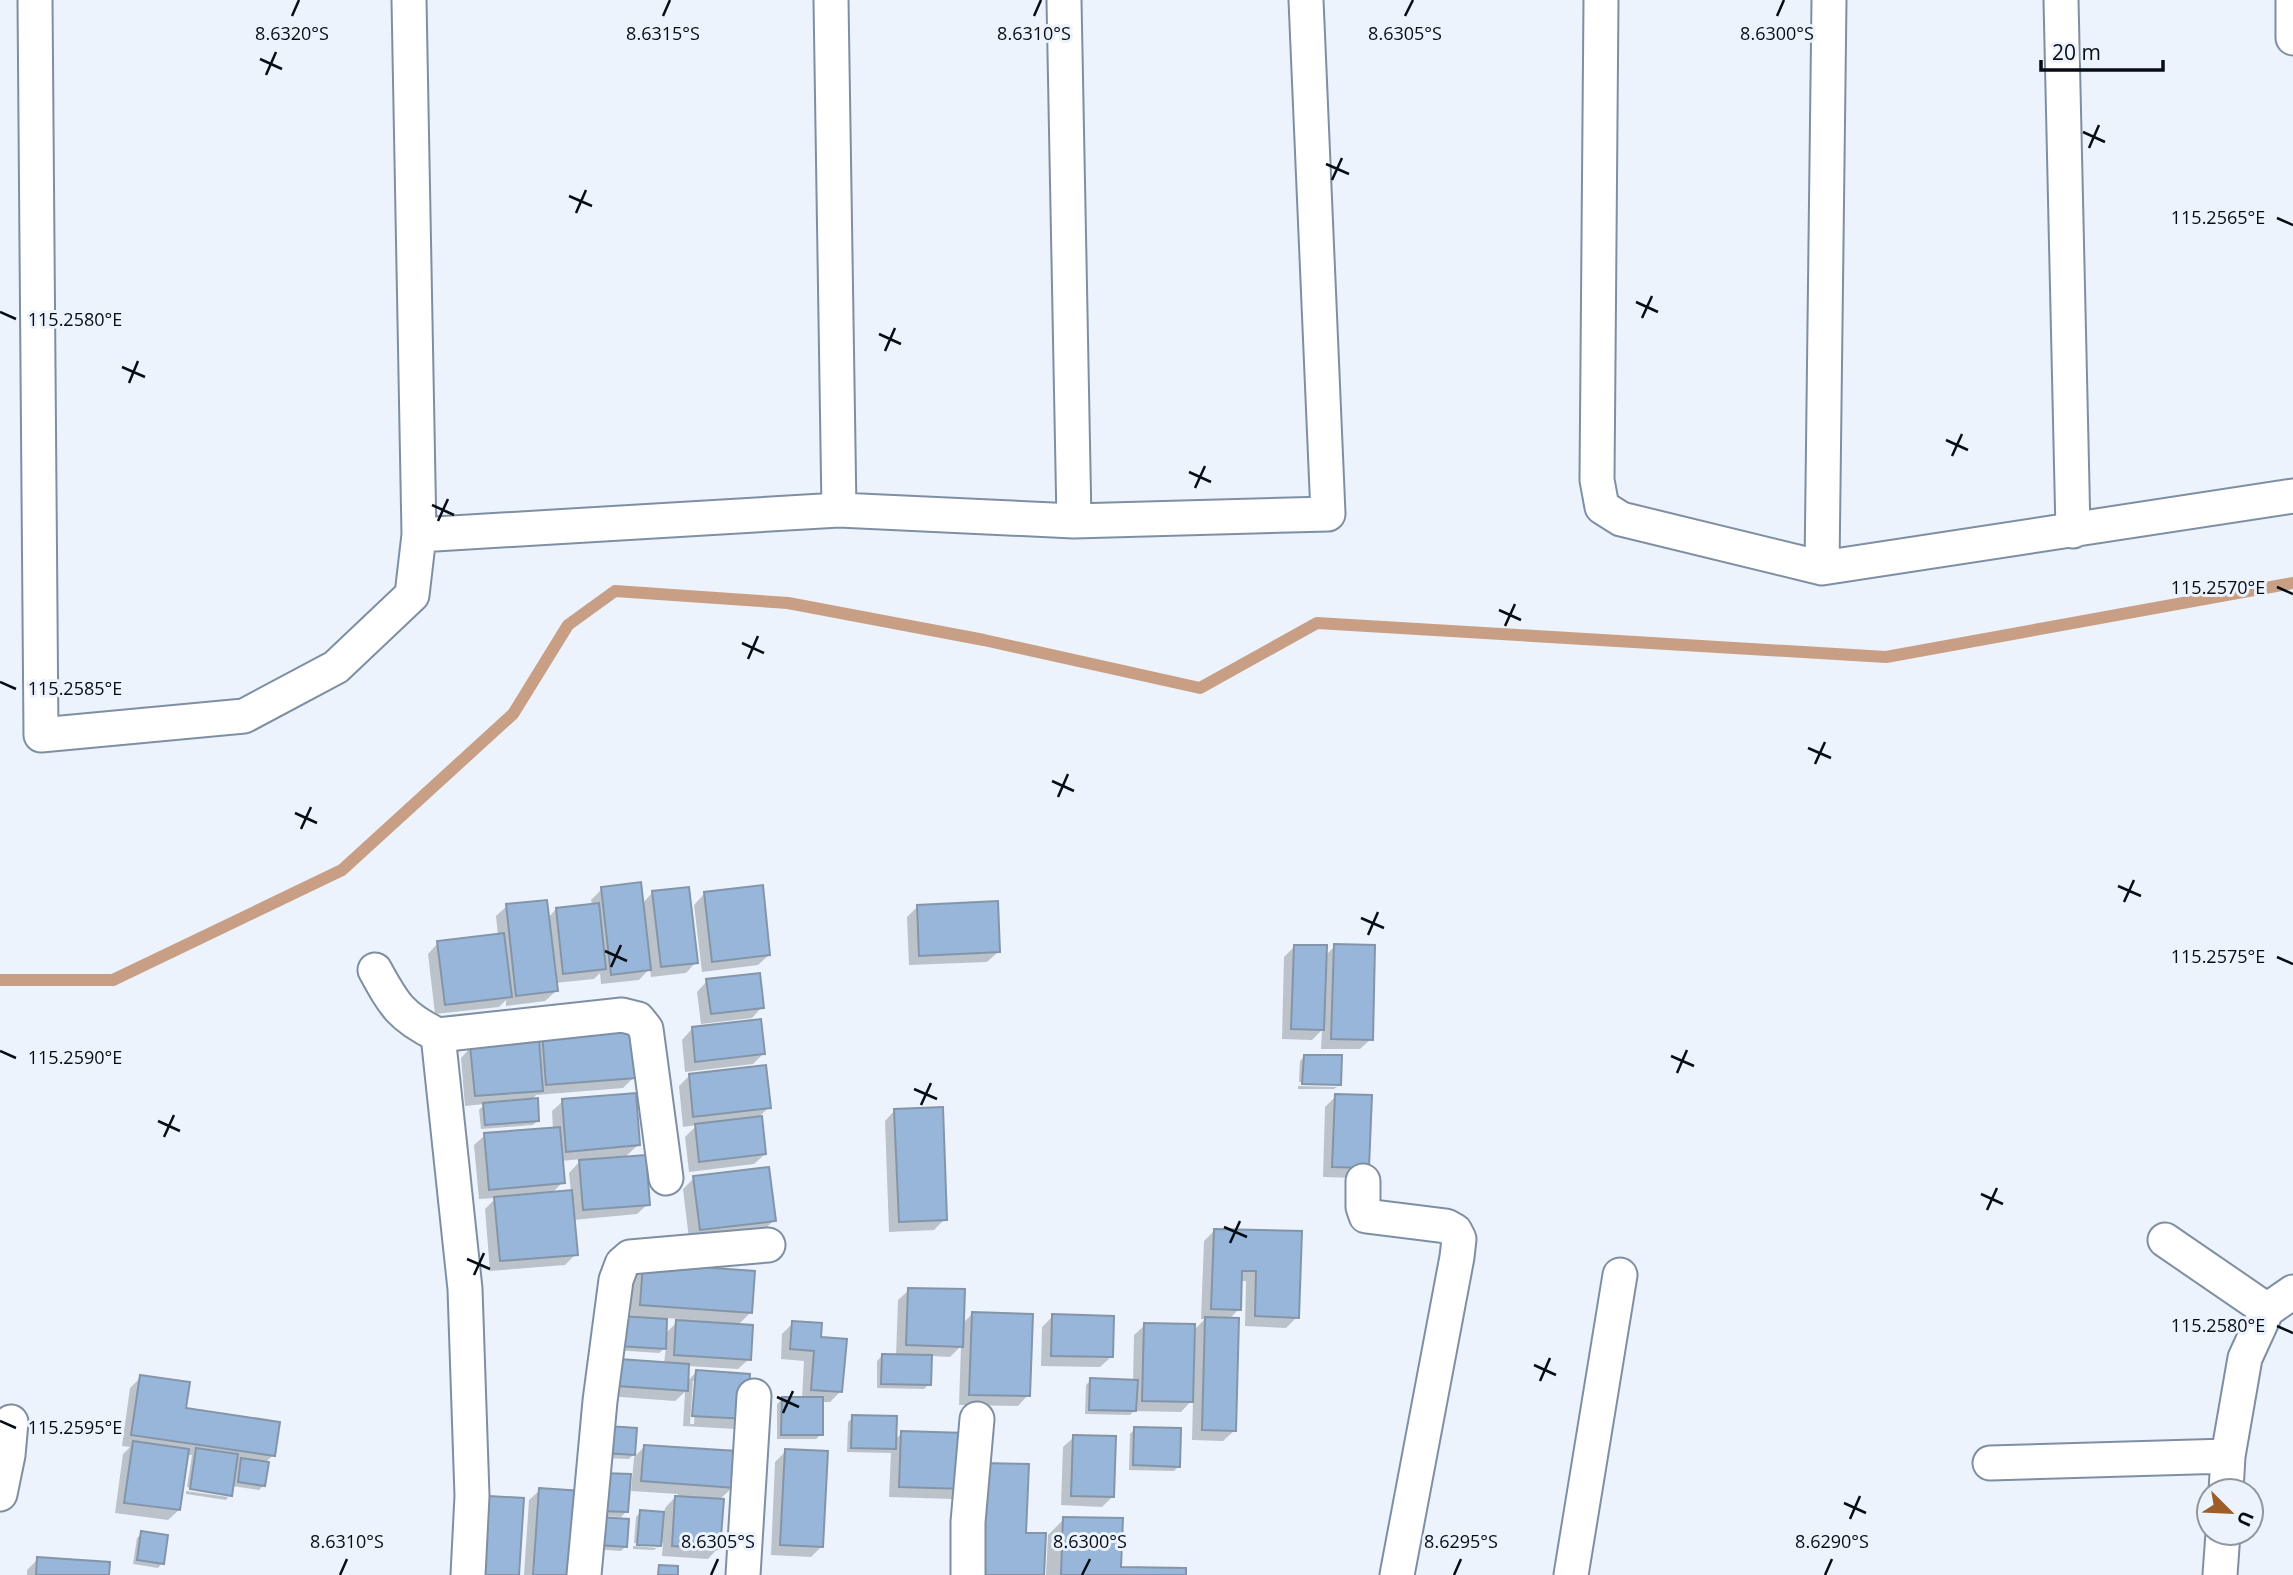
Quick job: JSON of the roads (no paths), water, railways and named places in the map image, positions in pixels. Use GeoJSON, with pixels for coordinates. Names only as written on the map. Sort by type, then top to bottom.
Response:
{"type":"FeatureCollection","features":[{"type":"Feature","properties":{"kind":"street"},"geometry":{"type":"LineString","coordinates":[[35,0],[41,735],[244,716],[336,667],[412,595],[419,535],[409,0]]}},
{"type":"Feature","properties":{"kind":"street"},"geometry":{"type":"LineString","coordinates":[[831,0],[839,510]]}},
{"type":"Feature","properties":{"kind":"street"},"geometry":{"type":"LineString","coordinates":[[1064,0],[1074,521]]}},
{"type":"Feature","properties":{"kind":"street"},"geometry":{"type":"LineString","coordinates":[[419,535],[839,510],[1074,521],[1328,514],[1306,0]]}},
{"type":"Feature","properties":{"kind":"street"},"geometry":{"type":"LineString","coordinates":[[1601,0],[1597,480],[1602,507],[1621,519],[1822,568],[2293,496]]}},
{"type":"Feature","properties":{"kind":"street"},"geometry":{"type":"LineString","coordinates":[[1822,568],[1829,0]]}},
{"type":"Feature","properties":{"kind":"street"},"geometry":{"type":"LineString","coordinates":[[2061,0],[2073,531]]}},
{"type":"Feature","properties":{"kind":"street"},"geometry":{"type":"LineString","coordinates":[[2293,0],[2293,38]]}},
{"type":"Feature","properties":{"kind":"street"},"geometry":{"type":"LineString","coordinates":[[375,970],[392,1001],[404,1015],[438,1035],[622,1015],[638,1019],[646,1029],[666,1178]]}},
{"type":"Feature","properties":{"kind":"street"},"geometry":{"type":"LineString","coordinates":[[438,1035],[464,1289],[472,1496],[468,1575]]}},
{"type":"Feature","properties":{"kind":"street"},"geometry":{"type":"LineString","coordinates":[[1363,1181],[1363,1207],[1366,1216],[1446,1226],[1455,1231],[1459,1239],[1397,1575]]}},
{"type":"Feature","properties":{"kind":"street"},"geometry":{"type":"LineString","coordinates":[[2165,1240],[2280,1301],[2245,1358],[2227,1477]]}},
{"type":"Feature","properties":{"kind":"street"},"geometry":{"type":"LineString","coordinates":[[584,1575],[600,1401],[616,1280],[622,1264],[629,1257],[768,1245]]}},
{"type":"Feature","properties":{"kind":"street"},"geometry":{"type":"LineString","coordinates":[[1572,1575],[1620,1275]]}},
{"type":"Feature","properties":{"kind":"street"},"geometry":{"type":"LineString","coordinates":[[743,1575],[754,1396]]}},
{"type":"Feature","properties":{"kind":"street"},"geometry":{"type":"LineString","coordinates":[[968,1575],[968,1522],[976,1419]]}},
{"type":"Feature","properties":{"kind":"street"},"geometry":{"type":"LineString","coordinates":[[0,1494],[9,1455],[11,1422]]}},
{"type":"Feature","properties":{"kind":"street"},"geometry":{"type":"LineString","coordinates":[[1990,1463],[2228,1457]]}},
{"type":"Feature","properties":{"kind":"street"},"geometry":{"type":"LineString","coordinates":[[2220,1575],[2222,1547]]}},
{"type":"Feature","properties":{"kind":"waterway"},"geometry":{"type":"LineString","coordinates":[[0,980],[113,980],[342,870],[513,714],[568,625],[615,591],[788,603],[984,640],[1200,688],[1317,623],[1886,657],[2293,583]]}}]}
